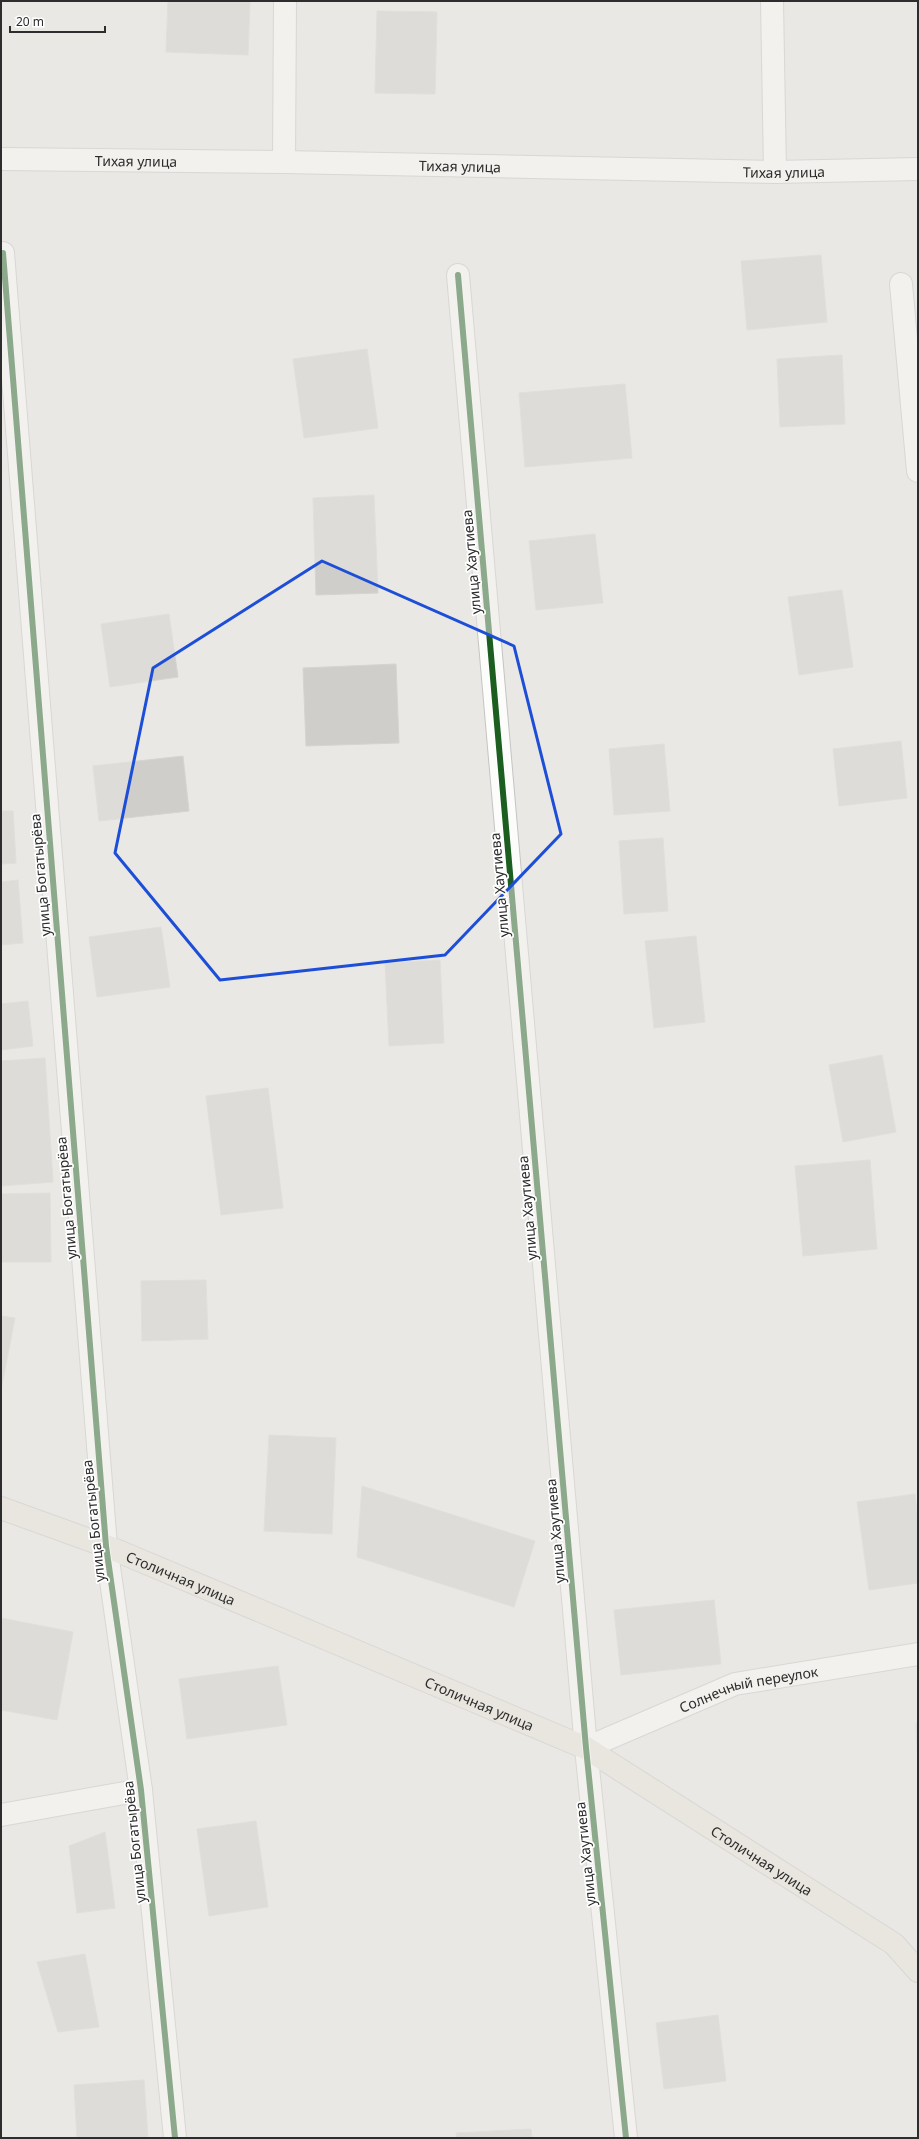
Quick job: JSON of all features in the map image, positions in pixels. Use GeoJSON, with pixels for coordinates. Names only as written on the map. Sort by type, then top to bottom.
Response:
{"type":"FeatureCollection","features":[{"type":"Feature","properties":{"kind":"main road","name":"Столичная улица"},"geometry":{"type":"LineString","coordinates":[[1,1508],[106,1546],[586,1748],[894,1944],[918,1970]]}},
{"type":"Feature","properties":{"kind":"street"},"geometry":{"type":"LineString","coordinates":[[284,162],[285,1]]}},
{"type":"Feature","properties":{"kind":"street"},"geometry":{"type":"LineString","coordinates":[[772,1],[775,172]]}},
{"type":"Feature","properties":{"kind":"street","name":"Тихая улица"},"geometry":{"type":"LineString","coordinates":[[1,159],[284,162],[775,172],[918,169]]}},
{"type":"Feature","properties":{"kind":"street","name":"улица Богатырёва"},"geometry":{"type":"LineString","coordinates":[[3,254],[106,1546],[141,1790],[175,2138]]}},
{"type":"Feature","properties":{"kind":"street","name":"улица Хаутиева"},"geometry":{"type":"LineString","coordinates":[[458,275],[586,1748],[626,2138]]}},
{"type":"Feature","properties":{"kind":"street"},"geometry":{"type":"LineString","coordinates":[[901,284],[918,471]]}},
{"type":"Feature","properties":{"kind":"street","name":"Солнечный переулок"},"geometry":{"type":"LineString","coordinates":[[586,1748],[735,1684],[918,1654]]}},
{"type":"Feature","properties":{"kind":"street"},"geometry":{"type":"LineString","coordinates":[[1,1815],[141,1790]]}},
{"type":"Feature","properties":{"kind":"highlighted area"},"geometry":{"type":"Polygon","coordinates":[[[322,561],[514,646],[561,834],[445,955],[220,980],[115,853],[153,668],[322,561]]]}},
{"type":"Feature","properties":{"kind":"building"},"geometry":{"type":"Polygon","coordinates":[[[168,1],[250,1],[248,55],[166,52],[168,1]]]}},
{"type":"Feature","properties":{"kind":"building"},"geometry":{"type":"Polygon","coordinates":[[[377,11],[437,12],[435,94],[375,93],[377,11]]]}},
{"type":"Feature","properties":{"kind":"building"},"geometry":{"type":"Polygon","coordinates":[[[821,255],[827,322],[747,330],[741,261],[821,255]]]}},
{"type":"Feature","properties":{"kind":"building"},"geometry":{"type":"Polygon","coordinates":[[[367,349],[378,428],[304,438],[293,359],[367,349]]]}},
{"type":"Feature","properties":{"kind":"building"},"geometry":{"type":"Polygon","coordinates":[[[842,355],[845,424],[780,427],[777,359],[842,355]]]}},
{"type":"Feature","properties":{"kind":"building"},"geometry":{"type":"Polygon","coordinates":[[[625,384],[632,458],[525,467],[519,393],[625,384]]]}},
{"type":"Feature","properties":{"kind":"building"},"geometry":{"type":"Polygon","coordinates":[[[374,495],[378,593],[316,595],[313,498],[374,495]]]}},
{"type":"Feature","properties":{"kind":"building"},"geometry":{"type":"Polygon","coordinates":[[[595,534],[603,603],[536,610],[529,541],[595,534]]]}},
{"type":"Feature","properties":{"kind":"building"},"geometry":{"type":"Polygon","coordinates":[[[842,590],[853,667],[799,675],[788,597],[842,590]]]}},
{"type":"Feature","properties":{"kind":"building"},"geometry":{"type":"Polygon","coordinates":[[[169,614],[178,677],[110,687],[101,624],[169,614]]]}},
{"type":"Feature","properties":{"kind":"building"},"geometry":{"type":"Polygon","coordinates":[[[396,664],[399,743],[306,746],[303,668],[396,664]]]}},
{"type":"Feature","properties":{"kind":"building"},"geometry":{"type":"Polygon","coordinates":[[[901,741],[907,798],[839,806],[833,749],[901,741]]]}},
{"type":"Feature","properties":{"kind":"building"},"geometry":{"type":"Polygon","coordinates":[[[664,744],[670,811],[614,815],[609,749],[664,744]]]}},
{"type":"Feature","properties":{"kind":"building"},"geometry":{"type":"Polygon","coordinates":[[[183,756],[189,811],[99,821],[93,766],[183,756]]]}},
{"type":"Feature","properties":{"kind":"building"},"geometry":{"type":"Polygon","coordinates":[[[1,811],[13,811],[16,863],[1,864],[1,811]]]}},
{"type":"Feature","properties":{"kind":"building"},"geometry":{"type":"Polygon","coordinates":[[[663,838],[668,911],[624,914],[619,841],[663,838]]]}},
{"type":"Feature","properties":{"kind":"building"},"geometry":{"type":"Polygon","coordinates":[[[18,880],[23,943],[1,945],[1,882],[18,880]]]}},
{"type":"Feature","properties":{"kind":"building"},"geometry":{"type":"Polygon","coordinates":[[[161,927],[170,987],[97,997],[89,937],[161,927]]]}},
{"type":"Feature","properties":{"kind":"building"},"geometry":{"type":"Polygon","coordinates":[[[696,936],[705,1022],[654,1028],[645,941],[696,936]]]}},
{"type":"Feature","properties":{"kind":"building"},"geometry":{"type":"Polygon","coordinates":[[[440,960],[444,1043],[389,1046],[385,963],[440,960]]]}},
{"type":"Feature","properties":{"kind":"building"},"geometry":{"type":"Polygon","coordinates":[[[28,1001],[33,1046],[1,1050],[1,1004],[28,1001]]]}},
{"type":"Feature","properties":{"kind":"building"},"geometry":{"type":"Polygon","coordinates":[[[882,1055],[896,1132],[843,1142],[829,1065],[882,1055]]]}},
{"type":"Feature","properties":{"kind":"building"},"geometry":{"type":"Polygon","coordinates":[[[45,1058],[53,1182],[1,1186],[1,1061],[45,1058]]]}},
{"type":"Feature","properties":{"kind":"building"},"geometry":{"type":"Polygon","coordinates":[[[268,1088],[283,1208],[221,1215],[206,1096],[268,1088]]]}},
{"type":"Feature","properties":{"kind":"building"},"geometry":{"type":"Polygon","coordinates":[[[870,1160],[877,1249],[803,1256],[795,1166],[870,1160]]]}},
{"type":"Feature","properties":{"kind":"building"},"geometry":{"type":"Polygon","coordinates":[[[50,1193],[51,1262],[1,1262],[1,1194],[50,1193]]]}},
{"type":"Feature","properties":{"kind":"building"},"geometry":{"type":"Polygon","coordinates":[[[206,1280],[208,1339],[142,1341],[141,1281],[206,1280]]]}},
{"type":"Feature","properties":{"kind":"building"},"geometry":{"type":"Polygon","coordinates":[[[1,1316],[15,1318],[1,1390],[1,1316]]]}},
{"type":"Feature","properties":{"kind":"building"},"geometry":{"type":"Polygon","coordinates":[[[269,1435],[336,1438],[332,1534],[264,1531],[269,1435]]]}},
{"type":"Feature","properties":{"kind":"building"},"geometry":{"type":"Polygon","coordinates":[[[362,1486],[535,1541],[514,1607],[357,1557],[362,1486]]]}},
{"type":"Feature","properties":{"kind":"building"},"geometry":{"type":"Polygon","coordinates":[[[915,1494],[918,1519],[918,1583],[869,1590],[857,1502],[915,1494]]]}},
{"type":"Feature","properties":{"kind":"building"},"geometry":{"type":"Polygon","coordinates":[[[714,1600],[721,1664],[621,1675],[614,1610],[714,1600]]]}},
{"type":"Feature","properties":{"kind":"building"},"geometry":{"type":"Polygon","coordinates":[[[1,1618],[73,1632],[57,1720],[1,1710],[1,1618]]]}},
{"type":"Feature","properties":{"kind":"building"},"geometry":{"type":"Polygon","coordinates":[[[278,1666],[287,1725],[187,1739],[179,1679],[278,1666]]]}},
{"type":"Feature","properties":{"kind":"building"},"geometry":{"type":"Polygon","coordinates":[[[916,1723],[918,1723],[918,1764],[916,1723]]]}},
{"type":"Feature","properties":{"kind":"building"},"geometry":{"type":"Polygon","coordinates":[[[256,1821],[268,1907],[209,1916],[197,1829],[256,1821]]]}},
{"type":"Feature","properties":{"kind":"building"},"geometry":{"type":"Polygon","coordinates":[[[105,1832],[115,1908],[77,1913],[69,1846],[105,1832]]]}},
{"type":"Feature","properties":{"kind":"building"},"geometry":{"type":"Polygon","coordinates":[[[85,1954],[99,2027],[58,2032],[37,1962],[85,1954]]]}},
{"type":"Feature","properties":{"kind":"building"},"geometry":{"type":"Polygon","coordinates":[[[718,2015],[726,2081],[664,2089],[656,2023],[718,2015]]]}},
{"type":"Feature","properties":{"kind":"building"},"geometry":{"type":"Polygon","coordinates":[[[144,2080],[148,2138],[77,2138],[74,2085],[144,2080]]]}},
{"type":"Feature","properties":{"kind":"building"},"geometry":{"type":"Polygon","coordinates":[[[531,2129],[532,2138],[457,2138],[456,2133],[531,2129]]]}},
{"type":"Feature","properties":{"kind":"cycle path"},"geometry":{"type":"LineString","coordinates":[[3,253],[106,1546],[141,1790],[175,2138]]}},
{"type":"Feature","properties":{"kind":"cycle path"},"geometry":{"type":"LineString","coordinates":[[458,275],[586,1748],[626,2138]]}}]}
